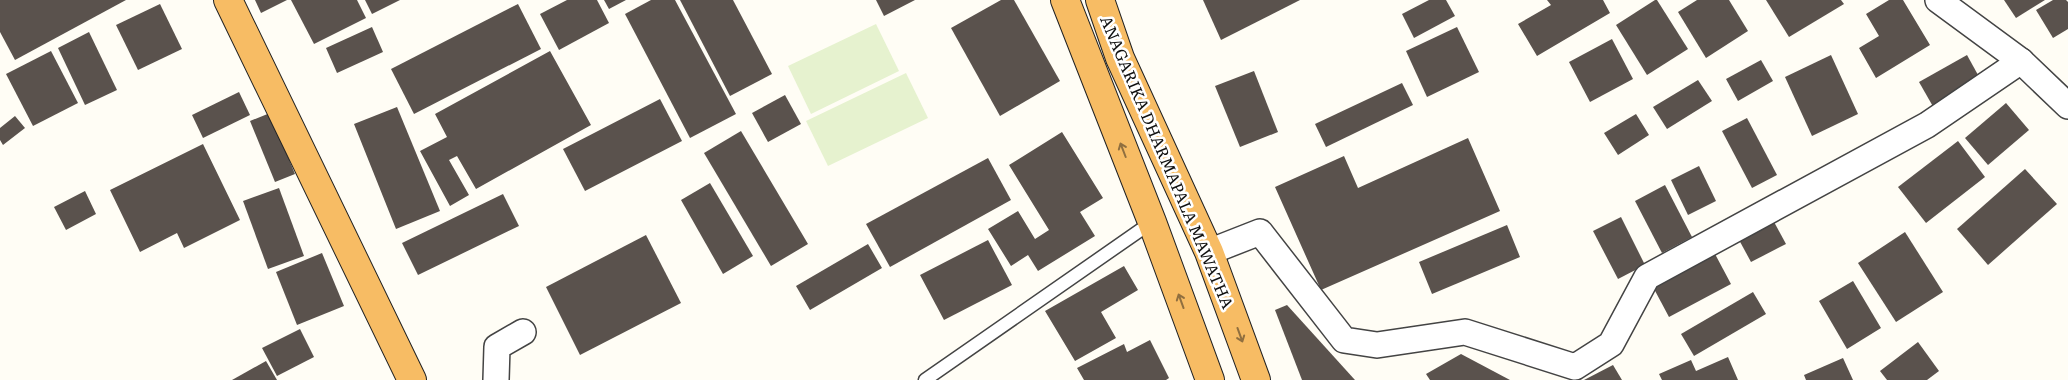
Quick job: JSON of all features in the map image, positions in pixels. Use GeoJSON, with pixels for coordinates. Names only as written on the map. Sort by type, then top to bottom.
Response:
{"type":"FeatureCollection","features":[{"type":"Feature","properties":{"kind":"highway"},"geometry":{"type":"LineString","coordinates":[[228,0],[412,380]]}},
{"type":"Feature","properties":{"kind":"highway","name":"ANAGARIKA DHARMAPALA MAWATHA"},"geometry":{"type":"LineString","coordinates":[[1065,0],[1152,222],[1210,380]]}},
{"type":"Feature","properties":{"kind":"highway","name":"ANAGARIKA DHARMAPALA MAWATHA"},"geometry":{"type":"LineString","coordinates":[[1100,0],[1120,58],[1209,252],[1256,380]]}},
{"type":"Feature","properties":{"kind":"street"},"geometry":{"type":"LineString","coordinates":[[1938,0],[2021,61],[2068,106]]}},
{"type":"Feature","properties":{"kind":"street"},"geometry":{"type":"LineString","coordinates":[[1209,252],[1260,232],[1344,340],[1377,345],[1464,332],[1575,367],[1611,344],[1647,277],[1927,125],[2021,61]]}},
{"type":"Feature","properties":{"kind":"street"},"geometry":{"type":"LineString","coordinates":[[496,380],[497,347],[523,332]]}},
{"type":"Feature","properties":{"kind":"lane"},"geometry":{"type":"LineString","coordinates":[[924,380],[1152,222]]}},
{"type":"Feature","properties":{"kind":"green space"},"geometry":{"type":"Polygon","coordinates":[[[876,24],[899,71],[811,114],[788,66],[876,24]]]}},
{"type":"Feature","properties":{"kind":"green space"},"geometry":{"type":"Polygon","coordinates":[[[906,73],[928,118],[828,166],[806,121],[906,73]]]}},
{"type":"Feature","properties":{"kind":"building"},"geometry":{"type":"Polygon","coordinates":[[[0,0],[126,0],[15,60],[0,32],[0,0]]]}},
{"type":"Feature","properties":{"kind":"building"},"geometry":{"type":"Polygon","coordinates":[[[255,0],[287,0],[261,13],[255,0]]]}},
{"type":"Feature","properties":{"kind":"building"},"geometry":{"type":"Polygon","coordinates":[[[291,0],[357,0],[366,18],[314,44],[291,0]]]}},
{"type":"Feature","properties":{"kind":"building"},"geometry":{"type":"Polygon","coordinates":[[[365,0],[400,0],[372,14],[365,0]]]}},
{"type":"Feature","properties":{"kind":"building"},"geometry":{"type":"Polygon","coordinates":[[[567,0],[597,0],[609,23],[559,50],[540,14],[567,0]]]}},
{"type":"Feature","properties":{"kind":"building"},"geometry":{"type":"Polygon","coordinates":[[[604,0],[626,0],[609,9],[604,0]]]}},
{"type":"Feature","properties":{"kind":"building"},"geometry":{"type":"Polygon","coordinates":[[[651,0],[675,0],[736,114],[690,138],[625,14],[651,0]]]}},
{"type":"Feature","properties":{"kind":"building"},"geometry":{"type":"Polygon","coordinates":[[[680,0],[733,0],[772,74],[730,96],[680,0]]]}},
{"type":"Feature","properties":{"kind":"building"},"geometry":{"type":"Polygon","coordinates":[[[876,0],[915,0],[884,16],[876,0]]]}},
{"type":"Feature","properties":{"kind":"building"},"geometry":{"type":"Polygon","coordinates":[[[1001,0],[1014,0],[1060,81],[1000,116],[951,28],[1001,0]]]}},
{"type":"Feature","properties":{"kind":"building"},"geometry":{"type":"Polygon","coordinates":[[[1203,0],[1300,0],[1221,40],[1203,0]]]}},
{"type":"Feature","properties":{"kind":"building"},"geometry":{"type":"Polygon","coordinates":[[[1429,0],[1446,0],[1455,16],[1414,38],[1402,14],[1429,0]]]}},
{"type":"Feature","properties":{"kind":"building"},"geometry":{"type":"Polygon","coordinates":[[[1547,0],[1603,0],[1610,13],[1537,56],[1518,24],[1551,5],[1547,0]]]}},
{"type":"Feature","properties":{"kind":"building"},"geometry":{"type":"Polygon","coordinates":[[[1657,0],[1688,49],[1647,75],[1616,25],[1657,0]]]}},
{"type":"Feature","properties":{"kind":"building"},"geometry":{"type":"Polygon","coordinates":[[[1697,0],[1729,0],[1748,31],[1706,58],[1678,12],[1697,0]]]}},
{"type":"Feature","properties":{"kind":"building"},"geometry":{"type":"Polygon","coordinates":[[[1766,0],[1841,0],[1844,4],[1789,37],[1766,0]]]}},
{"type":"Feature","properties":{"kind":"building"},"geometry":{"type":"Polygon","coordinates":[[[1889,0],[1903,0],[1930,45],[1876,78],[1859,48],[1879,36],[1866,14],[1889,0]]]}},
{"type":"Feature","properties":{"kind":"building"},"geometry":{"type":"Polygon","coordinates":[[[2004,0],[2045,0],[2016,18],[2004,0]]]}},
{"type":"Feature","properties":{"kind":"building"},"geometry":{"type":"Polygon","coordinates":[[[2053,0],[2066,0],[2068,2],[2068,29],[2053,38],[2036,10],[2053,0]]]}},
{"type":"Feature","properties":{"kind":"building"},"geometry":{"type":"Polygon","coordinates":[[[160,4],[182,49],[138,70],[116,25],[160,4]]]}},
{"type":"Feature","properties":{"kind":"building"},"geometry":{"type":"Polygon","coordinates":[[[518,4],[541,49],[414,114],[391,69],[518,4]]]}},
{"type":"Feature","properties":{"kind":"building"},"geometry":{"type":"Polygon","coordinates":[[[372,27],[383,52],[337,73],[326,48],[372,27]]]}},
{"type":"Feature","properties":{"kind":"building"},"geometry":{"type":"Polygon","coordinates":[[[1457,27],[1479,72],[1427,97],[1406,51],[1457,27]]]}},
{"type":"Feature","properties":{"kind":"building"},"geometry":{"type":"Polygon","coordinates":[[[89,32],[117,90],[85,105],[58,48],[89,32]]]}},
{"type":"Feature","properties":{"kind":"building"},"geometry":{"type":"Polygon","coordinates":[[[1612,39],[1633,79],[1590,102],[1569,62],[1612,39]]]}},
{"type":"Feature","properties":{"kind":"building"},"geometry":{"type":"Polygon","coordinates":[[[51,51],[78,103],[33,126],[6,74],[51,51]]]}},
{"type":"Feature","properties":{"kind":"building"},"geometry":{"type":"Polygon","coordinates":[[[550,51],[591,125],[476,189],[457,156],[449,160],[469,195],[450,206],[420,151],[447,137],[435,114],[550,51]]]}},
{"type":"Feature","properties":{"kind":"building"},"geometry":{"type":"Polygon","coordinates":[[[1831,55],[1858,114],[1812,136],[1785,77],[1831,55]]]}},
{"type":"Feature","properties":{"kind":"building"},"geometry":{"type":"Polygon","coordinates":[[[1967,55],[1983,84],[1935,110],[1919,82],[1967,55]]]}},
{"type":"Feature","properties":{"kind":"building"},"geometry":{"type":"Polygon","coordinates":[[[1761,60],[1773,81],[1738,101],[1726,79],[1761,60]]]}},
{"type":"Feature","properties":{"kind":"building"},"geometry":{"type":"Polygon","coordinates":[[[1254,71],[1278,132],[1240,147],[1215,86],[1254,71]]]}},
{"type":"Feature","properties":{"kind":"building"},"geometry":{"type":"Polygon","coordinates":[[[1698,80],[1712,101],[1667,129],[1653,107],[1698,80]]]}},
{"type":"Feature","properties":{"kind":"building"},"geometry":{"type":"Polygon","coordinates":[[[1402,83],[1413,105],[1326,147],[1315,124],[1402,83]]]}},
{"type":"Feature","properties":{"kind":"building"},"geometry":{"type":"Polygon","coordinates":[[[239,92],[250,115],[203,138],[192,115],[239,92]]]}},
{"type":"Feature","properties":{"kind":"building"},"geometry":{"type":"Polygon","coordinates":[[[785,95],[801,124],[768,142],[752,113],[785,95]]]}},
{"type":"Feature","properties":{"kind":"building"},"geometry":{"type":"Polygon","coordinates":[[[660,99],[682,141],[585,191],[563,149],[660,99]]]}},
{"type":"Feature","properties":{"kind":"building"},"geometry":{"type":"Polygon","coordinates":[[[2006,103],[2029,130],[1988,165],[1965,138],[2006,103]]]}},
{"type":"Feature","properties":{"kind":"building"},"geometry":{"type":"Polygon","coordinates":[[[397,107],[440,211],[396,229],[354,124],[397,107]]]}},
{"type":"Feature","properties":{"kind":"building"},"geometry":{"type":"Polygon","coordinates":[[[270,113],[295,174],[275,182],[250,121],[270,113]]]}},
{"type":"Feature","properties":{"kind":"building"},"geometry":{"type":"Polygon","coordinates":[[[1636,114],[1649,135],[1618,155],[1604,133],[1636,114]]]}},
{"type":"Feature","properties":{"kind":"building"},"geometry":{"type":"Polygon","coordinates":[[[15,116],[25,128],[3,145],[0,140],[0,128],[15,116]]]}},
{"type":"Feature","properties":{"kind":"building"},"geometry":{"type":"Polygon","coordinates":[[[1747,118],[1777,175],[1752,188],[1722,131],[1747,118]]]}},
{"type":"Feature","properties":{"kind":"building"},"geometry":{"type":"Polygon","coordinates":[[[741,131],[808,244],[771,266],[704,153],[741,131]]]}},
{"type":"Feature","properties":{"kind":"building"},"geometry":{"type":"Polygon","coordinates":[[[1062,132],[1103,198],[1080,212],[1095,236],[1038,271],[1028,255],[1011,266],[988,229],[1018,211],[1035,239],[1049,230],[1009,165],[1062,132]]]}},
{"type":"Feature","properties":{"kind":"building"},"geometry":{"type":"Polygon","coordinates":[[[1468,138],[1500,211],[1321,290],[1275,187],[1344,156],[1358,188],[1468,138]]]}},
{"type":"Feature","properties":{"kind":"building"},"geometry":{"type":"Polygon","coordinates":[[[1958,141],[1985,177],[1926,223],[1898,187],[1958,141]]]}},
{"type":"Feature","properties":{"kind":"building"},"geometry":{"type":"Polygon","coordinates":[[[203,144],[240,220],[184,248],[177,233],[140,252],[110,190],[203,144]]]}},
{"type":"Feature","properties":{"kind":"building"},"geometry":{"type":"Polygon","coordinates":[[[988,158],[1011,200],[890,267],[866,224],[988,158]]]}},
{"type":"Feature","properties":{"kind":"building"},"geometry":{"type":"Polygon","coordinates":[[[1699,166],[1716,201],[1688,215],[1671,180],[1699,166]]]}},
{"type":"Feature","properties":{"kind":"building"},"geometry":{"type":"Polygon","coordinates":[[[2025,169],[2057,204],[1988,265],[1957,229],[2025,169]]]}},
{"type":"Feature","properties":{"kind":"building"},"geometry":{"type":"Polygon","coordinates":[[[710,183],[753,256],[723,274],[681,200],[710,183]]]}},
{"type":"Feature","properties":{"kind":"building"},"geometry":{"type":"Polygon","coordinates":[[[1665,185],[1692,237],[1662,253],[1635,201],[1665,185]]]}},
{"type":"Feature","properties":{"kind":"building"},"geometry":{"type":"Polygon","coordinates":[[[279,188],[304,256],[268,269],[243,201],[279,188]]]}},
{"type":"Feature","properties":{"kind":"building"},"geometry":{"type":"Polygon","coordinates":[[[85,191],[96,214],[66,230],[54,207],[85,191]]]}},
{"type":"Feature","properties":{"kind":"building"},"geometry":{"type":"Polygon","coordinates":[[[503,194],[519,226],[418,275],[402,243],[503,194]]]}},
{"type":"Feature","properties":{"kind":"building"},"geometry":{"type":"Polygon","coordinates":[[[1621,217],[1645,265],[1618,279],[1593,231],[1621,217]]]}},
{"type":"Feature","properties":{"kind":"building"},"geometry":{"type":"Polygon","coordinates":[[[1773,220],[1786,244],[1751,262],[1738,238],[1773,220]]]}},
{"type":"Feature","properties":{"kind":"building"},"geometry":{"type":"Polygon","coordinates":[[[1507,225],[1520,257],[1432,294],[1419,262],[1507,225]]]}},
{"type":"Feature","properties":{"kind":"building"},"geometry":{"type":"Polygon","coordinates":[[[1905,232],[1943,292],[1896,322],[1858,263],[1905,232]]]}},
{"type":"Feature","properties":{"kind":"building"},"geometry":{"type":"Polygon","coordinates":[[[646,235],[681,303],[580,355],[546,287],[646,235]]]}},
{"type":"Feature","properties":{"kind":"building"},"geometry":{"type":"Polygon","coordinates":[[[988,240],[1012,285],[944,320],[920,275],[988,240]]]}},
{"type":"Feature","properties":{"kind":"building"},"geometry":{"type":"Polygon","coordinates":[[[868,244],[882,268],[810,310],[796,286],[868,244]]]}},
{"type":"Feature","properties":{"kind":"building"},"geometry":{"type":"Polygon","coordinates":[[[322,253],[344,306],[297,325],[276,272],[322,253]]]}},
{"type":"Feature","properties":{"kind":"building"},"geometry":{"type":"Polygon","coordinates":[[[1715,254],[1731,284],[1669,317],[1653,287],[1715,254]]]}},
{"type":"Feature","properties":{"kind":"building"},"geometry":{"type":"Polygon","coordinates":[[[1124,266],[1138,290],[1101,312],[1116,338],[1075,361],[1045,311],[1124,266]]]}},
{"type":"Feature","properties":{"kind":"building"},"geometry":{"type":"Polygon","coordinates":[[[1853,281],[1881,328],[1847,349],[1819,301],[1853,281]]]}},
{"type":"Feature","properties":{"kind":"building"},"geometry":{"type":"Polygon","coordinates":[[[1753,292],[1766,314],[1694,356],[1681,334],[1753,292]]]}},
{"type":"Feature","properties":{"kind":"building"},"geometry":{"type":"Polygon","coordinates":[[[1287,305],[1355,380],[1302,380],[1275,310],[1287,305]]]}},
{"type":"Feature","properties":{"kind":"building"},"geometry":{"type":"Polygon","coordinates":[[[300,329],[314,357],[277,376],[262,348],[300,329]]]}},
{"type":"Feature","properties":{"kind":"building"},"geometry":{"type":"Polygon","coordinates":[[[1150,340],[1169,378],[1166,380],[1084,380],[1077,368],[1124,344],[1127,352],[1150,340]]]}},
{"type":"Feature","properties":{"kind":"building"},"geometry":{"type":"Polygon","coordinates":[[[1918,342],[1939,371],[1927,380],[1887,380],[1880,371],[1918,342]]]}},
{"type":"Feature","properties":{"kind":"building"},"geometry":{"type":"Polygon","coordinates":[[[1461,354],[1510,380],[1430,380],[1426,374],[1461,354]]]}},
{"type":"Feature","properties":{"kind":"building"},"geometry":{"type":"Polygon","coordinates":[[[1728,357],[1738,380],[1662,380],[1659,374],[1691,360],[1696,371],[1728,357]]]}},
{"type":"Feature","properties":{"kind":"building"},"geometry":{"type":"Polygon","coordinates":[[[1843,358],[1853,380],[1806,380],[1804,375],[1843,358]]]}},
{"type":"Feature","properties":{"kind":"building"},"geometry":{"type":"Polygon","coordinates":[[[266,361],[277,380],[232,380],[266,361]]]}},
{"type":"Feature","properties":{"kind":"building"},"geometry":{"type":"Polygon","coordinates":[[[1613,365],[1622,380],[1584,380],[1613,365]]]}}]}
